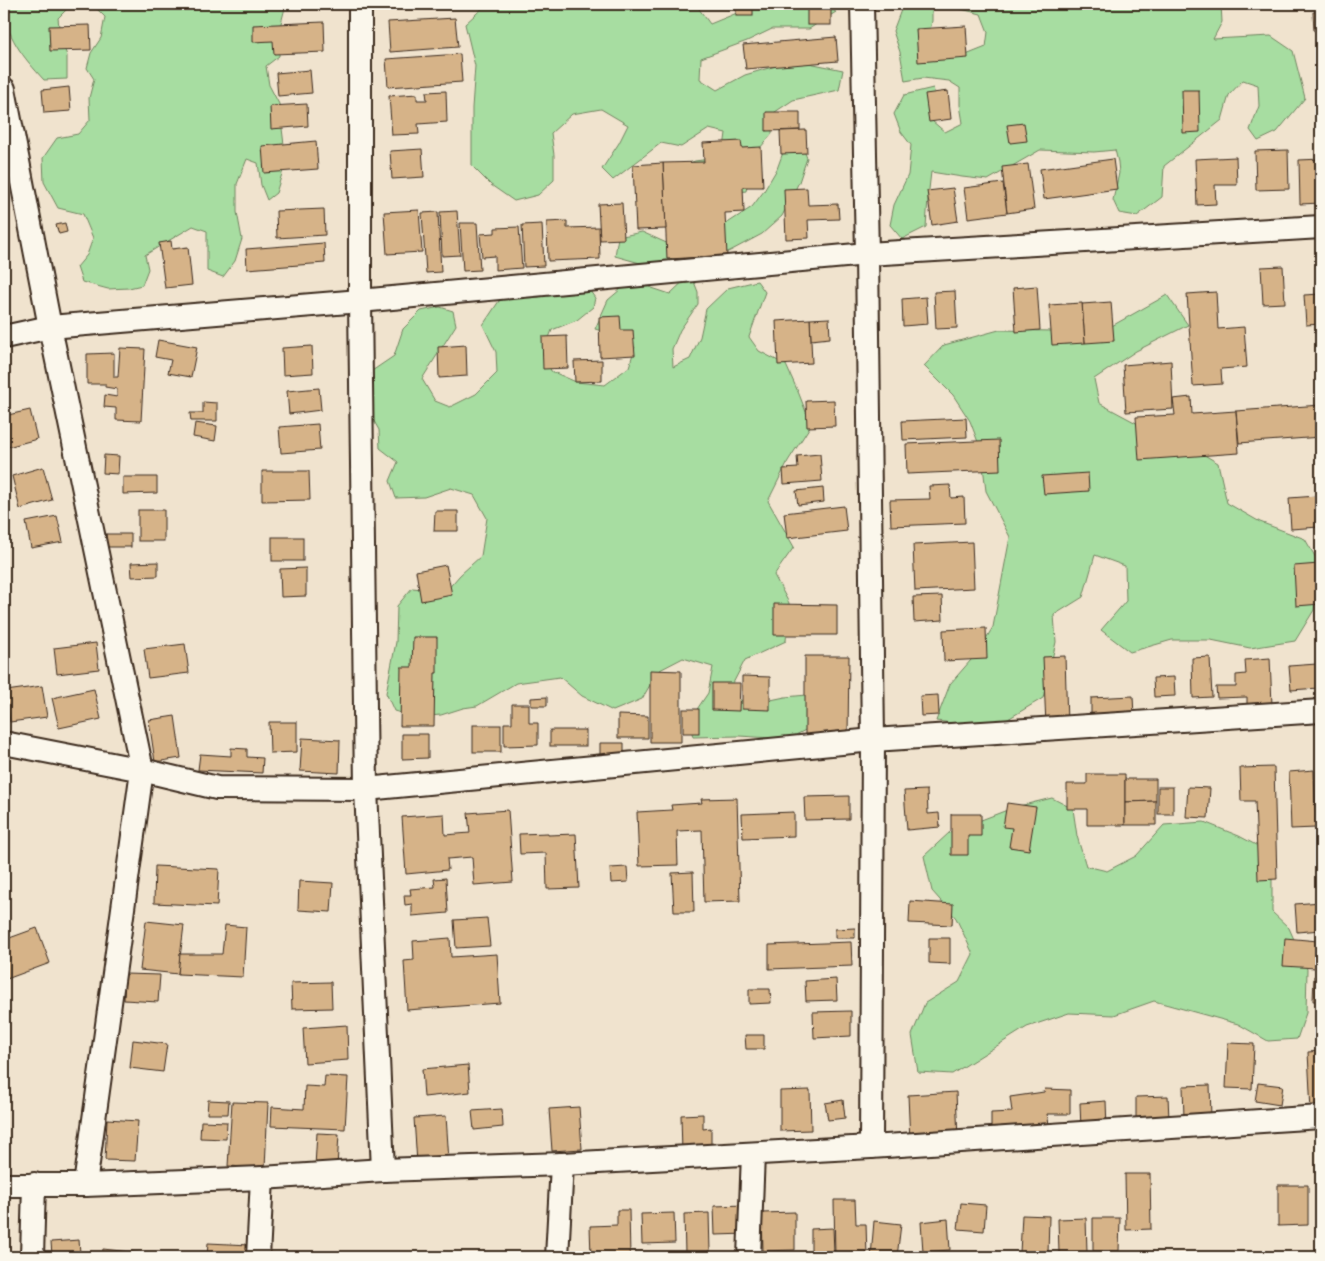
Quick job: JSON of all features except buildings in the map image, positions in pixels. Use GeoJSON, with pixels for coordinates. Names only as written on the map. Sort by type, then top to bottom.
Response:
{"type":"FeatureCollection","features":[{"type":"Feature","properties":{"kind":"street"},"geometry":{"type":"LineString","coordinates":[[360,4],[360,301],[366,789],[383,1170]]}},
{"type":"Feature","properties":{"kind":"street"},"geometry":{"type":"LineString","coordinates":[[862,4],[867,254],[872,740],[871,1147]]}},
{"type":"Feature","properties":{"kind":"street"},"geometry":{"type":"LineString","coordinates":[[4,89],[50,327],[142,770],[85,1185]]}},
{"type":"Feature","properties":{"kind":"street"},"geometry":{"type":"LineString","coordinates":[[4,336],[50,327],[360,301],[867,254],[1321,227]]}},
{"type":"Feature","properties":{"kind":"street"},"geometry":{"type":"LineString","coordinates":[[4,743],[142,770],[216,788],[366,789],[872,740],[1321,711]]}},
{"type":"Feature","properties":{"kind":"street"},"geometry":{"type":"LineString","coordinates":[[4,1185],[85,1185],[262,1178],[383,1170],[562,1164],[871,1147],[1321,1117]]}},
{"type":"Feature","properties":{"kind":"street"},"geometry":{"type":"LineString","coordinates":[[749,1257],[753,1154]]}},
{"type":"Feature","properties":{"kind":"street"},"geometry":{"type":"LineString","coordinates":[[557,1257],[562,1164]]}},
{"type":"Feature","properties":{"kind":"street"},"geometry":{"type":"LineString","coordinates":[[258,1257],[262,1178]]}},
{"type":"Feature","properties":{"kind":"street"},"geometry":{"type":"LineString","coordinates":[[32,1257],[34,1184]]}},
{"type":"Feature","properties":{"kind":"green space"},"geometry":{"type":"Polygon","coordinates":[[[4,4],[286,4],[279,31],[279,56],[266,66],[269,85],[279,104],[286,161],[276,193],[267,200],[261,185],[258,163],[247,159],[237,184],[237,212],[242,239],[235,261],[223,277],[207,271],[207,231],[193,226],[145,255],[148,269],[142,285],[108,289],[82,282],[77,267],[87,255],[93,238],[83,214],[58,208],[44,182],[43,158],[57,138],[78,134],[90,120],[89,98],[94,79],[87,68],[91,53],[101,38],[105,17],[94,6],[67,9],[58,18],[60,35],[67,56],[67,79],[44,80],[29,63],[11,36],[7,26],[4,4]]]}},
{"type":"Feature","properties":{"kind":"green space"},"geometry":{"type":"Polygon","coordinates":[[[487,4],[703,4],[699,9],[710,24],[737,13],[778,4],[818,4],[836,12],[809,29],[772,29],[747,41],[701,58],[700,79],[717,90],[745,75],[779,65],[809,63],[843,70],[839,90],[793,100],[772,114],[772,134],[753,156],[746,191],[705,198],[659,173],[695,161],[717,158],[724,148],[726,133],[709,129],[681,147],[661,143],[613,180],[602,169],[628,125],[601,109],[572,114],[551,133],[554,155],[554,180],[538,195],[514,201],[491,185],[472,166],[472,108],[475,66],[465,24],[487,4]]]}},
{"type":"Feature","properties":{"kind":"green space"},"geometry":{"type":"Polygon","coordinates":[[[949,4],[1221,4],[1222,22],[1213,39],[1271,36],[1293,51],[1305,98],[1277,132],[1258,141],[1250,130],[1259,106],[1258,85],[1243,80],[1229,95],[1222,120],[1164,166],[1162,197],[1137,216],[1119,213],[1113,200],[1119,173],[1115,150],[1094,152],[1040,150],[988,180],[931,172],[926,227],[902,239],[890,225],[894,205],[908,175],[911,145],[901,132],[894,114],[904,95],[933,88],[939,109],[932,121],[945,132],[963,123],[960,88],[949,81],[923,78],[905,81],[900,52],[893,31],[901,10],[932,5],[932,21],[928,39],[966,55],[986,47],[988,32],[981,14],[949,4]]]}},
{"type":"Feature","properties":{"kind":"green space"},"geometry":{"type":"Polygon","coordinates":[[[801,143],[807,158],[799,182],[782,216],[762,234],[730,251],[698,264],[667,266],[640,263],[615,256],[618,237],[642,232],[671,245],[723,226],[752,207],[777,169],[785,147],[801,143]]]}},
{"type":"Feature","properties":{"kind":"green space"},"geometry":{"type":"Polygon","coordinates":[[[691,274],[698,292],[698,304],[680,330],[672,349],[673,367],[690,359],[700,337],[706,309],[728,288],[757,281],[765,292],[749,337],[759,351],[786,365],[811,425],[788,461],[768,501],[794,547],[774,575],[789,603],[786,641],[745,660],[729,691],[747,705],[785,697],[818,694],[817,724],[788,739],[739,736],[693,737],[689,721],[708,693],[713,667],[683,658],[658,671],[642,699],[613,711],[582,696],[560,677],[516,683],[477,706],[441,715],[416,717],[394,711],[386,693],[396,642],[397,606],[412,588],[446,591],[481,556],[487,518],[474,495],[451,488],[424,497],[396,498],[390,481],[398,462],[380,448],[379,430],[362,400],[366,375],[394,356],[403,329],[421,311],[440,307],[453,311],[456,325],[422,379],[435,401],[450,407],[476,394],[497,373],[496,352],[483,325],[499,301],[522,293],[538,297],[567,291],[590,291],[595,298],[593,307],[577,320],[552,330],[544,351],[551,371],[576,382],[605,385],[629,367],[635,347],[623,337],[595,329],[608,300],[634,278],[652,288],[670,294],[691,274]]]}},
{"type":"Feature","properties":{"kind":"green space"},"geometry":{"type":"Polygon","coordinates":[[[1167,295],[1188,325],[1136,351],[1094,379],[1099,403],[1140,425],[1189,446],[1218,463],[1227,503],[1260,522],[1305,539],[1320,565],[1314,610],[1295,641],[1250,648],[1211,640],[1172,640],[1130,652],[1101,630],[1126,601],[1125,566],[1095,555],[1083,597],[1054,615],[1056,642],[1043,698],[993,728],[936,721],[950,684],[978,652],[993,627],[1010,537],[986,491],[981,450],[970,421],[953,395],[924,366],[944,345],[999,330],[1052,331],[1110,327],[1167,295]]]}},
{"type":"Feature","properties":{"kind":"green space"},"geometry":{"type":"Polygon","coordinates":[[[1052,798],[1073,809],[1077,836],[1086,866],[1107,871],[1136,856],[1164,825],[1204,822],[1239,836],[1269,852],[1272,875],[1272,912],[1289,928],[1307,969],[1306,1013],[1297,1039],[1268,1041],[1238,1024],[1154,1001],[1114,1015],[1069,1013],[1027,1027],[952,1074],[918,1072],[912,1035],[925,1003],[959,982],[973,954],[956,918],[932,891],[924,856],[950,832],[1015,807],[1052,798]]]}}]}
